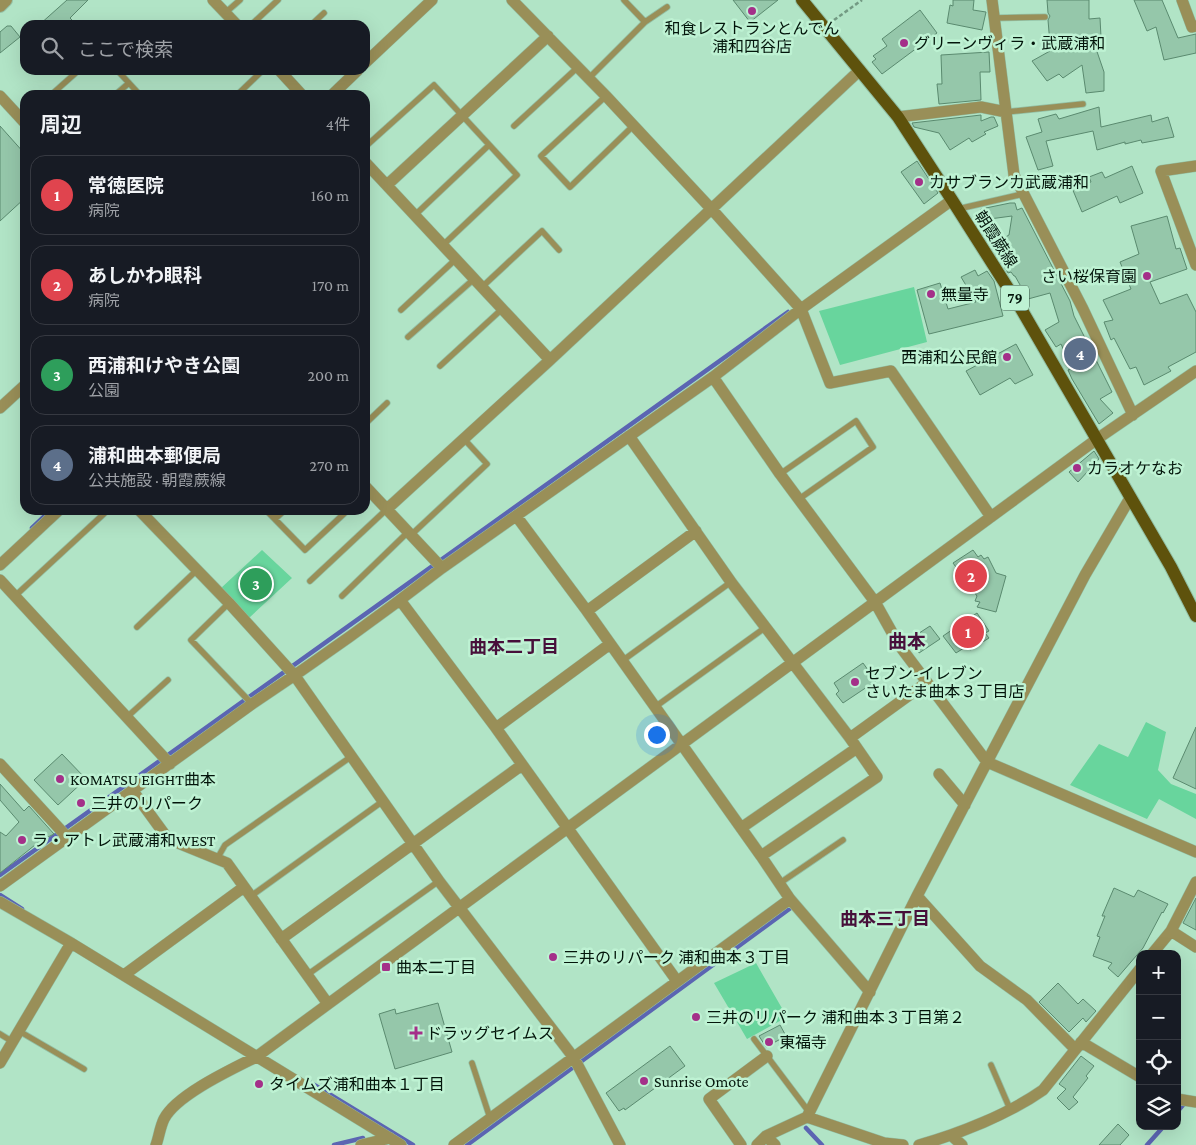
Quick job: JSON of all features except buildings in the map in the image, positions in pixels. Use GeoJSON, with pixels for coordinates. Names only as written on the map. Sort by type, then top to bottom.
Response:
{"type":"FeatureCollection","features":[{"type":"Feature","properties":{"kind":"main road","name":"朝霞蕨線"},"geometry":{"type":"LineString","coordinates":[[802,0],[898,117],[955,204],[1020,307],[1171,567],[1196,616]]}},
{"type":"Feature","properties":{"kind":"street"},"geometry":{"type":"LineString","coordinates":[[0,6],[6,0]]}},
{"type":"Feature","properties":{"kind":"street"},"geometry":{"type":"LineString","coordinates":[[213,0],[232,20]]}},
{"type":"Feature","properties":{"kind":"street"},"geometry":{"type":"LineString","coordinates":[[370,59],[432,0]]}},
{"type":"Feature","properties":{"kind":"street"},"geometry":{"type":"LineString","coordinates":[[512,0],[589,78],[712,209],[801,309],[830,383],[890,371],[991,517]]}},
{"type":"Feature","properties":{"kind":"street"},"geometry":{"type":"LineString","coordinates":[[992,0],[1014,175],[1083,309],[1133,415]]}},
{"type":"Feature","properties":{"kind":"street"},"geometry":{"type":"LineString","coordinates":[[1182,0],[1192,27],[1196,26]]}},
{"type":"Feature","properties":{"kind":"street"},"geometry":{"type":"LineString","coordinates":[[387,185],[548,36]]}},
{"type":"Feature","properties":{"kind":"street"},"geometry":{"type":"LineString","coordinates":[[387,509],[550,360],[860,70]]}},
{"type":"Feature","properties":{"kind":"street"},"geometry":{"type":"LineString","coordinates":[[284,75],[297,90]]}},
{"type":"Feature","properties":{"kind":"street"},"geometry":{"type":"LineString","coordinates":[[337,90],[353,75]]}},
{"type":"Feature","properties":{"kind":"street"},"geometry":{"type":"LineString","coordinates":[[0,96],[20,117]]}},
{"type":"Feature","properties":{"kind":"street"},"geometry":{"type":"LineString","coordinates":[[898,117],[981,107],[1006,112]]}},
{"type":"Feature","properties":{"kind":"street"},"geometry":{"type":"LineString","coordinates":[[1196,166],[1161,171],[1196,265]]}},
{"type":"Feature","properties":{"kind":"street"},"geometry":{"type":"LineString","coordinates":[[370,167],[550,360]]}},
{"type":"Feature","properties":{"kind":"street"},"geometry":{"type":"LineString","coordinates":[[0,886],[442,568],[517,517],[713,377],[801,309],[955,204]]}},
{"type":"Feature","properties":{"kind":"street"},"geometry":{"type":"LineString","coordinates":[[156,1145],[164,1118],[185,1097],[256,1057],[1097,439],[1196,372]]}},
{"type":"Feature","properties":{"kind":"street"},"geometry":{"type":"LineString","coordinates":[[713,377],[780,474],[875,602],[899,646],[926,684],[987,762],[1196,852]]}},
{"type":"Feature","properties":{"kind":"street"},"geometry":{"type":"LineString","coordinates":[[0,408],[20,393]]}},
{"type":"Feature","properties":{"kind":"street"},"geometry":{"type":"LineString","coordinates":[[630,436],[731,582],[850,738],[877,777],[761,856]]}},
{"type":"Feature","properties":{"kind":"street"},"geometry":{"type":"LineString","coordinates":[[370,494],[387,509],[442,568]]}},
{"type":"Feature","properties":{"kind":"street"},"geometry":{"type":"LineString","coordinates":[[757,1145],[766,1136],[808,1115],[917,896],[1085,575],[1130,498]]}},
{"type":"Feature","properties":{"kind":"street"},"geometry":{"type":"LineString","coordinates":[[0,565],[54,515]]}},
{"type":"Feature","properties":{"kind":"street"},"geometry":{"type":"LineString","coordinates":[[144,515],[229,603],[294,676],[439,881],[574,1058],[620,1145]]}},
{"type":"Feature","properties":{"kind":"street"},"geometry":{"type":"LineString","coordinates":[[517,517],[656,707],[680,745],[790,899],[870,992]]}},
{"type":"Feature","properties":{"kind":"street"},"geometry":{"type":"LineString","coordinates":[[587,611],[696,531]]}},
{"type":"Feature","properties":{"kind":"street"},"geometry":{"type":"LineString","coordinates":[[0,580],[170,764]]}},
{"type":"Feature","properties":{"kind":"street"},"geometry":{"type":"LineString","coordinates":[[400,600],[496,728],[677,981]]}},
{"type":"Feature","properties":{"kind":"street"},"geometry":{"type":"LineString","coordinates":[[496,728],[610,644]]}},
{"type":"Feature","properties":{"kind":"street"},"geometry":{"type":"LineString","coordinates":[[850,738],[926,684]]}},
{"type":"Feature","properties":{"kind":"street"},"geometry":{"type":"LineString","coordinates":[[741,828],[857,748]]}},
{"type":"Feature","properties":{"kind":"street"},"geometry":{"type":"LineString","coordinates":[[0,764],[67,837]]}},
{"type":"Feature","properties":{"kind":"street"},"geometry":{"type":"LineString","coordinates":[[281,938],[522,765]]}},
{"type":"Feature","properties":{"kind":"street"},"geometry":{"type":"LineString","coordinates":[[939,774],[965,805]]}},
{"type":"Feature","properties":{"kind":"street"},"geometry":{"type":"LineString","coordinates":[[133,791],[168,839],[227,863],[328,1004]]}},
{"type":"Feature","properties":{"kind":"street"},"geometry":{"type":"LineString","coordinates":[[1155,950],[1171,931],[1196,882]]}},
{"type":"Feature","properties":{"kind":"street"},"geometry":{"type":"LineString","coordinates":[[124,975],[247,891]]}},
{"type":"Feature","properties":{"kind":"street"},"geometry":{"type":"LineString","coordinates":[[917,896],[980,966],[1027,1000],[1078,1046],[1136,1075]]}},
{"type":"Feature","properties":{"kind":"street"},"geometry":{"type":"LineString","coordinates":[[454,1145],[790,899]]}},
{"type":"Feature","properties":{"kind":"street"},"geometry":{"type":"LineString","coordinates":[[0,902],[124,975],[401,1145]]}},
{"type":"Feature","properties":{"kind":"street"},"geometry":{"type":"LineString","coordinates":[[1171,931],[1196,947]]}},
{"type":"Feature","properties":{"kind":"street"},"geometry":{"type":"LineString","coordinates":[[0,1063],[71,943]]}},
{"type":"Feature","properties":{"kind":"street"},"geometry":{"type":"LineString","coordinates":[[919,1145],[952,1136],[1028,1101],[1043,1090],[1136,974]]}},
{"type":"Feature","properties":{"kind":"street"},"geometry":{"type":"LineString","coordinates":[[741,1145],[709,1099],[767,1056]]}},
{"type":"Feature","properties":{"kind":"street"},"geometry":{"type":"LineString","coordinates":[[1181,1100],[1196,1102]]}},
{"type":"Feature","properties":{"kind":"street"},"geometry":{"type":"LineString","coordinates":[[808,1115],[884,1143],[903,1145]]}},
{"type":"Feature","properties":{"kind":"street"},"geometry":{"type":"LineString","coordinates":[[766,1136],[775,1145]]}},
{"type":"Feature","properties":{"kind":"street"},"geometry":{"type":"LineString","coordinates":[[952,1136],[962,1145]]}},
{"type":"Feature","properties":{"kind":"street"},"geometry":{"type":"LineString","coordinates":[[361,1145],[390,1138]]}},
{"type":"Feature","properties":{"kind":"lane"},"geometry":{"type":"LineString","coordinates":[[225,13],[240,0]]}},
{"type":"Feature","properties":{"kind":"lane"},"geometry":{"type":"LineString","coordinates":[[256,20],[278,0]]}},
{"type":"Feature","properties":{"kind":"lane"},"geometry":{"type":"LineString","coordinates":[[624,0],[645,22]]}},
{"type":"Feature","properties":{"kind":"lane"},"geometry":{"type":"LineString","coordinates":[[589,78],[645,22],[667,7]]}},
{"type":"Feature","properties":{"kind":"lane"},"geometry":{"type":"LineString","coordinates":[[316,20],[324,12]]}},
{"type":"Feature","properties":{"kind":"lane"},"geometry":{"type":"LineString","coordinates":[[995,18],[1045,17]]}},
{"type":"Feature","properties":{"kind":"lane"},"geometry":{"type":"LineString","coordinates":[[514,126],[578,67]]}},
{"type":"Feature","properties":{"kind":"lane"},"geometry":{"type":"LineString","coordinates":[[57,90],[73,75]]}},
{"type":"Feature","properties":{"kind":"lane"},"geometry":{"type":"LineString","coordinates":[[121,75],[135,90]]}},
{"type":"Feature","properties":{"kind":"lane"},"geometry":{"type":"LineString","coordinates":[[242,90],[258,75]]}},
{"type":"Feature","properties":{"kind":"lane"},"geometry":{"type":"LineString","coordinates":[[120,90],[128,83]]}},
{"type":"Feature","properties":{"kind":"lane"},"geometry":{"type":"LineString","coordinates":[[370,143],[434,86],[517,175],[442,245]]}},
{"type":"Feature","properties":{"kind":"lane"},"geometry":{"type":"LineString","coordinates":[[606,96],[541,156],[570,187],[633,126]]}},
{"type":"Feature","properties":{"kind":"lane"},"geometry":{"type":"LineString","coordinates":[[1006,112],[1083,104]]}},
{"type":"Feature","properties":{"kind":"lane"},"geometry":{"type":"LineString","coordinates":[[414,215],[489,145]]}},
{"type":"Feature","properties":{"kind":"lane"},"geometry":{"type":"LineString","coordinates":[[955,204],[1023,194]]}},
{"type":"Feature","properties":{"kind":"lane"},"geometry":{"type":"LineString","coordinates":[[408,337],[542,232],[559,250]]}},
{"type":"Feature","properties":{"kind":"lane"},"geometry":{"type":"LineString","coordinates":[[401,310],[456,260]]}},
{"type":"Feature","properties":{"kind":"lane"},"geometry":{"type":"LineString","coordinates":[[440,366],[502,309]]}},
{"type":"Feature","properties":{"kind":"lane"},"geometry":{"type":"LineString","coordinates":[[370,419],[387,403]]}},
{"type":"Feature","properties":{"kind":"lane"},"geometry":{"type":"LineString","coordinates":[[780,474],[856,421],[873,447],[799,499]]}},
{"type":"Feature","properties":{"kind":"lane"},"geometry":{"type":"LineString","coordinates":[[342,596],[487,464],[464,439]]}},
{"type":"Feature","properties":{"kind":"lane"},"geometry":{"type":"LineString","coordinates":[[310,581],[387,509]]}},
{"type":"Feature","properties":{"kind":"lane"},"geometry":{"type":"LineString","coordinates":[[15,596],[103,515]]}},
{"type":"Feature","properties":{"kind":"lane"},"geometry":{"type":"LineString","coordinates":[[271,515],[305,550],[343,515]]}},
{"type":"Feature","properties":{"kind":"lane"},"geometry":{"type":"LineString","coordinates":[[275,519],[279,515]]}},
{"type":"Feature","properties":{"kind":"lane"},"geometry":{"type":"LineString","coordinates":[[137,626],[197,570]]}},
{"type":"Feature","properties":{"kind":"lane"},"geometry":{"type":"LineString","coordinates":[[622,661],[731,582]]}},
{"type":"Feature","properties":{"kind":"lane"},"geometry":{"type":"LineString","coordinates":[[229,603],[191,640],[252,704]]}},
{"type":"Feature","properties":{"kind":"lane"},"geometry":{"type":"LineString","coordinates":[[656,707],[766,628]]}},
{"type":"Feature","properties":{"kind":"lane"},"geometry":{"type":"LineString","coordinates":[[128,717],[168,680]]}},
{"type":"Feature","properties":{"kind":"lane"},"geometry":{"type":"LineString","coordinates":[[217,859],[225,845],[352,756]]}},
{"type":"Feature","properties":{"kind":"lane"},"geometry":{"type":"LineString","coordinates":[[247,891],[384,801]]}},
{"type":"Feature","properties":{"kind":"lane"},"geometry":{"type":"LineString","coordinates":[[780,883],[843,840]]}},
{"type":"Feature","properties":{"kind":"lane"},"geometry":{"type":"LineString","coordinates":[[306,975],[439,881]]}},
{"type":"Feature","properties":{"kind":"lane"},"geometry":{"type":"LineString","coordinates":[[19,1031],[84,1068]]}},
{"type":"Feature","properties":{"kind":"lane"},"geometry":{"type":"LineString","coordinates":[[0,1034],[12,1042]]}},
{"type":"Feature","properties":{"kind":"lane"},"geometry":{"type":"LineString","coordinates":[[754,1039],[808,1115]]}},
{"type":"Feature","properties":{"kind":"lane"},"geometry":{"type":"LineString","coordinates":[[472,1063],[490,1119]]}},
{"type":"Feature","properties":{"kind":"lane"},"geometry":{"type":"LineString","coordinates":[[990,1065],[1010,1109]]}},
{"type":"Feature","properties":{"kind":"path"},"geometry":{"type":"LineString","coordinates":[[824,27],[862,0]]}},
{"type":"Feature","properties":{"kind":"green space"},"geometry":{"type":"Polygon","coordinates":[[[914,287],[927,342],[840,365],[819,311],[914,287]]]}},
{"type":"Feature","properties":{"kind":"green space"},"geometry":{"type":"Polygon","coordinates":[[[262,550],[292,578],[249,618],[220,589],[262,550]]]}},
{"type":"Feature","properties":{"kind":"green space"},"geometry":{"type":"Polygon","coordinates":[[[1146,722],[1166,732],[1158,770],[1171,784],[1196,794],[1196,819],[1159,799],[1147,819],[1070,785],[1099,744],[1128,757],[1146,722]]]}},
{"type":"Feature","properties":{"kind":"green space"},"geometry":{"type":"Polygon","coordinates":[[[756,963],[787,1017],[747,1039],[714,983],[756,963]]]}},
{"type":"Feature","properties":{"kind":"waterway"},"geometry":{"type":"LineString","coordinates":[[0,875],[788,312]]}},
{"type":"Feature","properties":{"kind":"waterway"},"geometry":{"type":"LineString","coordinates":[[32,528],[46,515]]}},
{"type":"Feature","properties":{"kind":"waterway"},"geometry":{"type":"LineString","coordinates":[[0,895],[22,909]]}},
{"type":"Feature","properties":{"kind":"waterway"},"geometry":{"type":"LineString","coordinates":[[467,1145],[792,907]]}},
{"type":"Feature","properties":{"kind":"waterway"},"geometry":{"type":"LineString","coordinates":[[311,1083],[413,1145]]}},
{"type":"Feature","properties":{"kind":"waterway"},"geometry":{"type":"LineString","coordinates":[[806,1128],[822,1145]]}},
{"type":"Feature","properties":{"kind":"waterway"},"geometry":{"type":"LineString","coordinates":[[1147,1145],[1160,1130]]}},
{"type":"Feature","properties":{"kind":"waterway"},"geometry":{"type":"LineString","coordinates":[[334,1145],[363,1138]]}},
{"type":"Feature","properties":{"kind":"place","name":"和食レストランとんでん 浦和四谷店"},"geometry":{"type":"Point","coordinates":[752,11]}},
{"type":"Feature","properties":{"kind":"place","name":"グリーンヴィラ・武蔵浦和"},"geometry":{"type":"Point","coordinates":[904,43]}},
{"type":"Feature","properties":{"kind":"place","name":"カサブランカ武蔵浦和"},"geometry":{"type":"Point","coordinates":[919,182]}},
{"type":"Feature","properties":{"kind":"place","name":"さい桜保育園"},"geometry":{"type":"Point","coordinates":[1147,276]}},
{"type":"Feature","properties":{"kind":"place","name":"無量寺"},"geometry":{"type":"Point","coordinates":[931,294]}},
{"type":"Feature","properties":{"kind":"place","name":"浦和曲本郵便局"},"geometry":{"type":"Point","coordinates":[1080,354]}},
{"type":"Feature","properties":{"kind":"place","name":"西浦和公民館"},"geometry":{"type":"Point","coordinates":[1007,357]}},
{"type":"Feature","properties":{"kind":"place","name":"カラオケなお"},"geometry":{"type":"Point","coordinates":[1077,468]}},
{"type":"Feature","properties":{"kind":"place","name":"あしかわ眼科"},"geometry":{"type":"Point","coordinates":[971,576]}},
{"type":"Feature","properties":{"kind":"place","name":"西浦和けやき公園"},"geometry":{"type":"Point","coordinates":[256,584]}},
{"type":"Feature","properties":{"kind":"place","name":"常徳医院"},"geometry":{"type":"Point","coordinates":[968,632]}},
{"type":"Feature","properties":{"kind":"place","name":"セブン-イレブン さいたま曲本３丁目店"},"geometry":{"type":"Point","coordinates":[855,682]}},
{"type":"Feature","properties":{"kind":"place","name":"KOMATSU EIGHT曲本"},"geometry":{"type":"Point","coordinates":[60,779]}},
{"type":"Feature","properties":{"kind":"place","name":"三井のリパーク"},"geometry":{"type":"Point","coordinates":[81,803]}},
{"type":"Feature","properties":{"kind":"place","name":"ラ・アトレ武蔵浦和WEST"},"geometry":{"type":"Point","coordinates":[22,840]}},
{"type":"Feature","properties":{"kind":"place","name":"三井のリパーク 浦和曲本３丁目"},"geometry":{"type":"Point","coordinates":[553,957]}},
{"type":"Feature","properties":{"kind":"place","name":"曲本二丁目"},"geometry":{"type":"Point","coordinates":[386,967]}},
{"type":"Feature","properties":{"kind":"place","name":"三井のリパーク 浦和曲本３丁目第２"},"geometry":{"type":"Point","coordinates":[696,1017]}},
{"type":"Feature","properties":{"kind":"place","name":"ドラッグセイムス"},"geometry":{"type":"Point","coordinates":[416,1033]}},
{"type":"Feature","properties":{"kind":"place","name":"東福寺"},"geometry":{"type":"Point","coordinates":[769,1042]}},
{"type":"Feature","properties":{"kind":"place","name":"Sunrise Omote"},"geometry":{"type":"Point","coordinates":[644,1081]}},
{"type":"Feature","properties":{"kind":"place","name":"タイムズ浦和曲本１丁目"},"geometry":{"type":"Point","coordinates":[259,1084]}},
{"type":"Feature","properties":{"kind":"district","name":"曲本"},"geometry":{"type":"Point","coordinates":[907,641]}},
{"type":"Feature","properties":{"kind":"district","name":"曲本二丁目"},"geometry":{"type":"Point","coordinates":[514,647]}},
{"type":"Feature","properties":{"kind":"district","name":"曲本三丁目"},"geometry":{"type":"Point","coordinates":[885,919]}}]}
